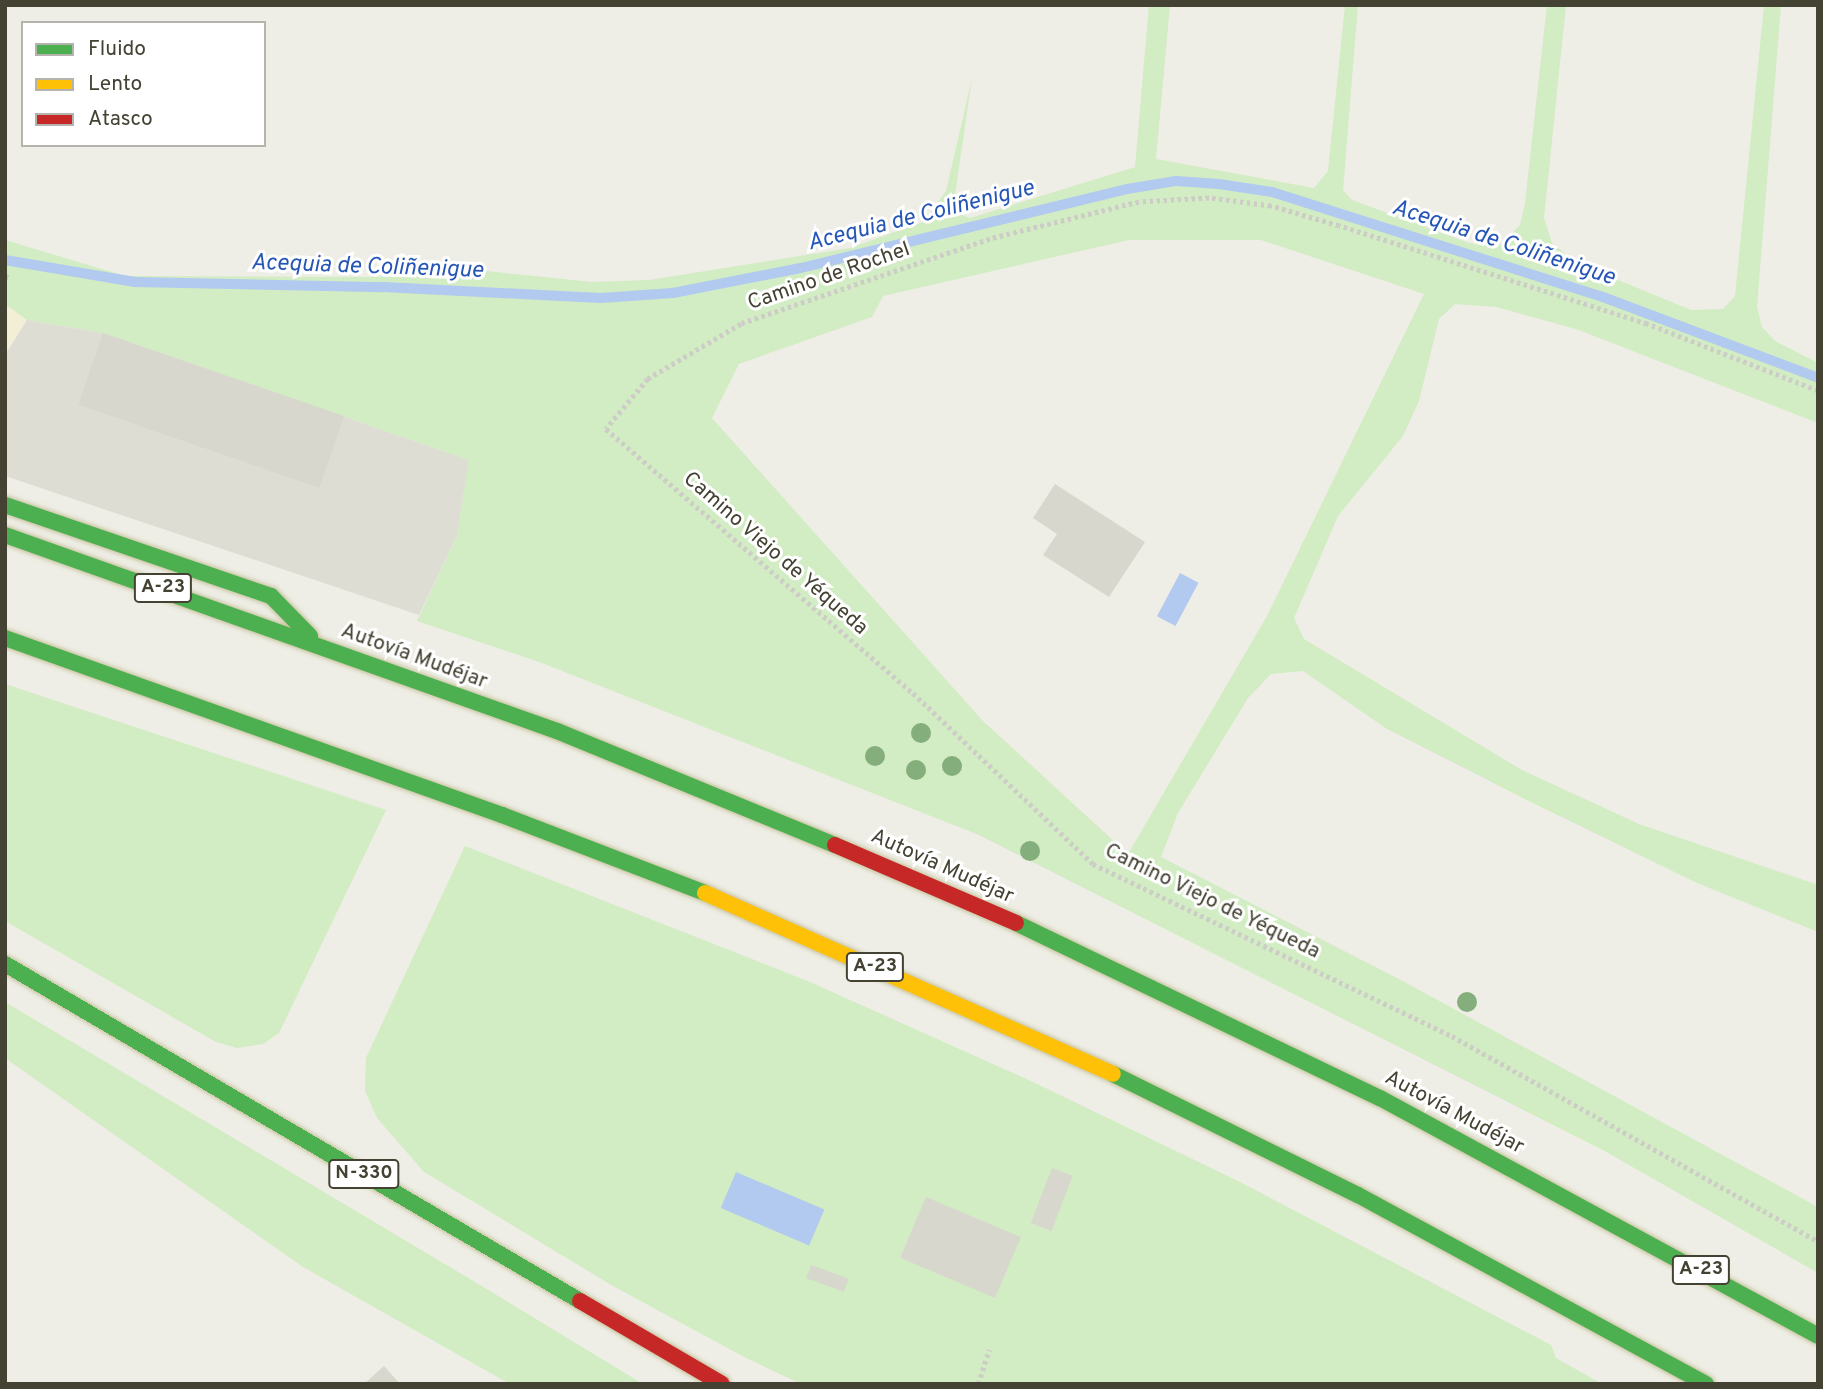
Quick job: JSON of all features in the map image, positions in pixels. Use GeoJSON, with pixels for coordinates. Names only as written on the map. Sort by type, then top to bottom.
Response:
{"type":"FeatureCollection","features":[{"type":"Feature","properties":{"kind":"highway"},"geometry":{"type":"LineString","coordinates":[[5,506],[271,596],[319,645]]}},
{"type":"Feature","properties":{"kind":"highway","name":"Autovía Mudéjar"},"geometry":{"type":"LineString","coordinates":[[5,536],[319,645],[750,807],[1080,951],[1380,1098],[1818,1336]]}},
{"type":"Feature","properties":{"kind":"highway","name":"A-23"},"geometry":{"type":"LineString","coordinates":[[5,638],[502,815],[712,896],[946,997],[1130,1082],[1370,1201],[1706,1384]]}},
{"type":"Feature","properties":{"kind":"highway","name":"N-330"},"geometry":{"type":"LineString","coordinates":[[5,964],[722,1384]]}},
{"type":"Feature","properties":{"kind":"path","name":"Camino de Rochel"},"geometry":{"type":"LineString","coordinates":[[606,429],[648,379],[741,324],[990,239],[1139,202],[1209,198],[1272,206],[1352,230],[1647,324],[1818,391]]}},
{"type":"Feature","properties":{"kind":"path","name":"Camino Viejo de Yéqueda"},"geometry":{"type":"LineString","coordinates":[[606,429],[913,693],[1093,864],[1452,1036],[1818,1241]]}},
{"type":"Feature","properties":{"kind":"path"},"geometry":{"type":"LineString","coordinates":[[978,1384],[989,1350]]}},
{"type":"Feature","properties":{"kind":"shaded area"},"geometry":{"type":"Polygon","coordinates":[[[5,304],[27,320],[5,355],[5,304]]]}},
{"type":"Feature","properties":{"kind":"shaded area"},"geometry":{"type":"Polygon","coordinates":[[[27,320],[103,333],[469,460],[457,536],[419,615],[5,476],[5,355],[27,320]]]}},
{"type":"Feature","properties":{"kind":"green space"},"geometry":{"type":"Polygon","coordinates":[[[1149,5],[1170,5],[1156,159],[1314,188],[1328,171],[1345,5],[1358,5],[1343,190],[1352,200],[1469,243],[1499,246],[1520,225],[1525,203],[1547,5],[1566,5],[1544,218],[1552,243],[1577,263],[1691,310],[1723,309],[1735,296],[1764,5],[1781,5],[1757,307],[1762,327],[1775,341],[1818,363],[1818,423],[1576,329],[1496,307],[1455,304],[1439,319],[1419,401],[1403,436],[1338,516],[1294,618],[1304,639],[1522,770],[1639,824],[1818,885],[1818,932],[1697,883],[1387,729],[1303,671],[1271,674],[1248,698],[1178,813],[1161,857],[1397,978],[1818,1207],[1818,1273],[1601,1149],[979,835],[542,663],[417,621],[457,536],[469,460],[103,333],[27,320],[5,304],[5,240],[125,276],[375,277],[485,271],[592,282],[649,280],[850,248],[923,222],[946,191],[972,78],[955,195],[959,214],[970,218],[1135,167],[1149,5]],[[1129,240],[883,296],[872,317],[739,364],[712,418],[983,721],[1128,854],[1267,616],[1424,294],[1261,240],[1129,240]]]}},
{"type":"Feature","properties":{"kind":"green space"},"geometry":{"type":"Polygon","coordinates":[[[5,684],[386,810],[279,1033],[263,1044],[237,1048],[216,1042],[5,921],[5,684]]]}},
{"type":"Feature","properties":{"kind":"green space"},"geometry":{"type":"Polygon","coordinates":[[[465,846],[810,982],[1033,1082],[1238,1181],[1551,1345],[1556,1358],[1602,1384],[801,1384],[746,1358],[613,1286],[424,1172],[377,1118],[365,1091],[366,1058],[465,846]]]}},
{"type":"Feature","properties":{"kind":"green space"},"geometry":{"type":"Polygon","coordinates":[[[5,1002],[643,1384],[510,1384],[303,1267],[5,1058],[5,1002]]]}},
{"type":"Feature","properties":{"kind":"water"},"geometry":{"type":"Polygon","coordinates":[[[1180,573],[1199,583],[1176,626],[1157,616],[1180,573]]]}},
{"type":"Feature","properties":{"kind":"water"},"geometry":{"type":"Polygon","coordinates":[[[736,1172],[824,1210],[809,1245],[721,1208],[736,1172]]]}},
{"type":"Feature","properties":{"kind":"building"},"geometry":{"type":"Polygon","coordinates":[[[103,333],[344,416],[319,488],[78,405],[103,333]]]}},
{"type":"Feature","properties":{"kind":"building"},"geometry":{"type":"Polygon","coordinates":[[[1055,484],[1145,542],[1109,597],[1043,555],[1057,534],[1033,518],[1055,484]]]}},
{"type":"Feature","properties":{"kind":"building"},"geometry":{"type":"Polygon","coordinates":[[[1052,1168],[1073,1176],[1051,1231],[1031,1223],[1052,1168]]]}},
{"type":"Feature","properties":{"kind":"building"},"geometry":{"type":"Polygon","coordinates":[[[926,1197],[1021,1237],[995,1298],[900,1258],[926,1197]]]}},
{"type":"Feature","properties":{"kind":"building"},"geometry":{"type":"Polygon","coordinates":[[[811,1265],[849,1279],[844,1292],[806,1278],[811,1265]]]}},
{"type":"Feature","properties":{"kind":"building"},"geometry":{"type":"Polygon","coordinates":[[[384,1366],[400,1384],[364,1384],[384,1366]]]}},
{"type":"Feature","properties":{"kind":"waterway","name":"Acequia de Coliñenigue"},"geometry":{"type":"LineString","coordinates":[[5,260],[135,282],[384,287],[601,298],[673,293],[801,268],[1127,189],[1176,181],[1272,192],[1603,297],[1818,378]]}},
{"type":"Feature","properties":{"kind":"traffic: fast"},"geometry":{"type":"LineString","coordinates":[[5,505],[271,596],[310,636]]}},
{"type":"Feature","properties":{"kind":"traffic: fast"},"geometry":{"type":"LineString","coordinates":[[5,535],[557,731],[835,845]]}},
{"type":"Feature","properties":{"kind":"traffic: fast"},"geometry":{"type":"LineString","coordinates":[[5,638],[502,815],[705,893]]}},
{"type":"Feature","properties":{"kind":"traffic: fast"},"geometry":{"type":"LineString","coordinates":[[1016,923],[1380,1098],[1818,1336]]}},
{"type":"Feature","properties":{"kind":"traffic: fast"},"geometry":{"type":"LineString","coordinates":[[5,964],[580,1301]]}},
{"type":"Feature","properties":{"kind":"traffic: fast"},"geometry":{"type":"LineString","coordinates":[[1113,1074],[1358,1195],[1706,1384]]}},
{"type":"Feature","properties":{"kind":"traffic: slow"},"geometry":{"type":"LineString","coordinates":[[705,893],[1113,1074]]}},
{"type":"Feature","properties":{"kind":"traffic: jam"},"geometry":{"type":"LineString","coordinates":[[835,845],[1016,923]]}},
{"type":"Feature","properties":{"kind":"traffic: jam"},"geometry":{"type":"LineString","coordinates":[[580,1301],[722,1384]]}}]}
